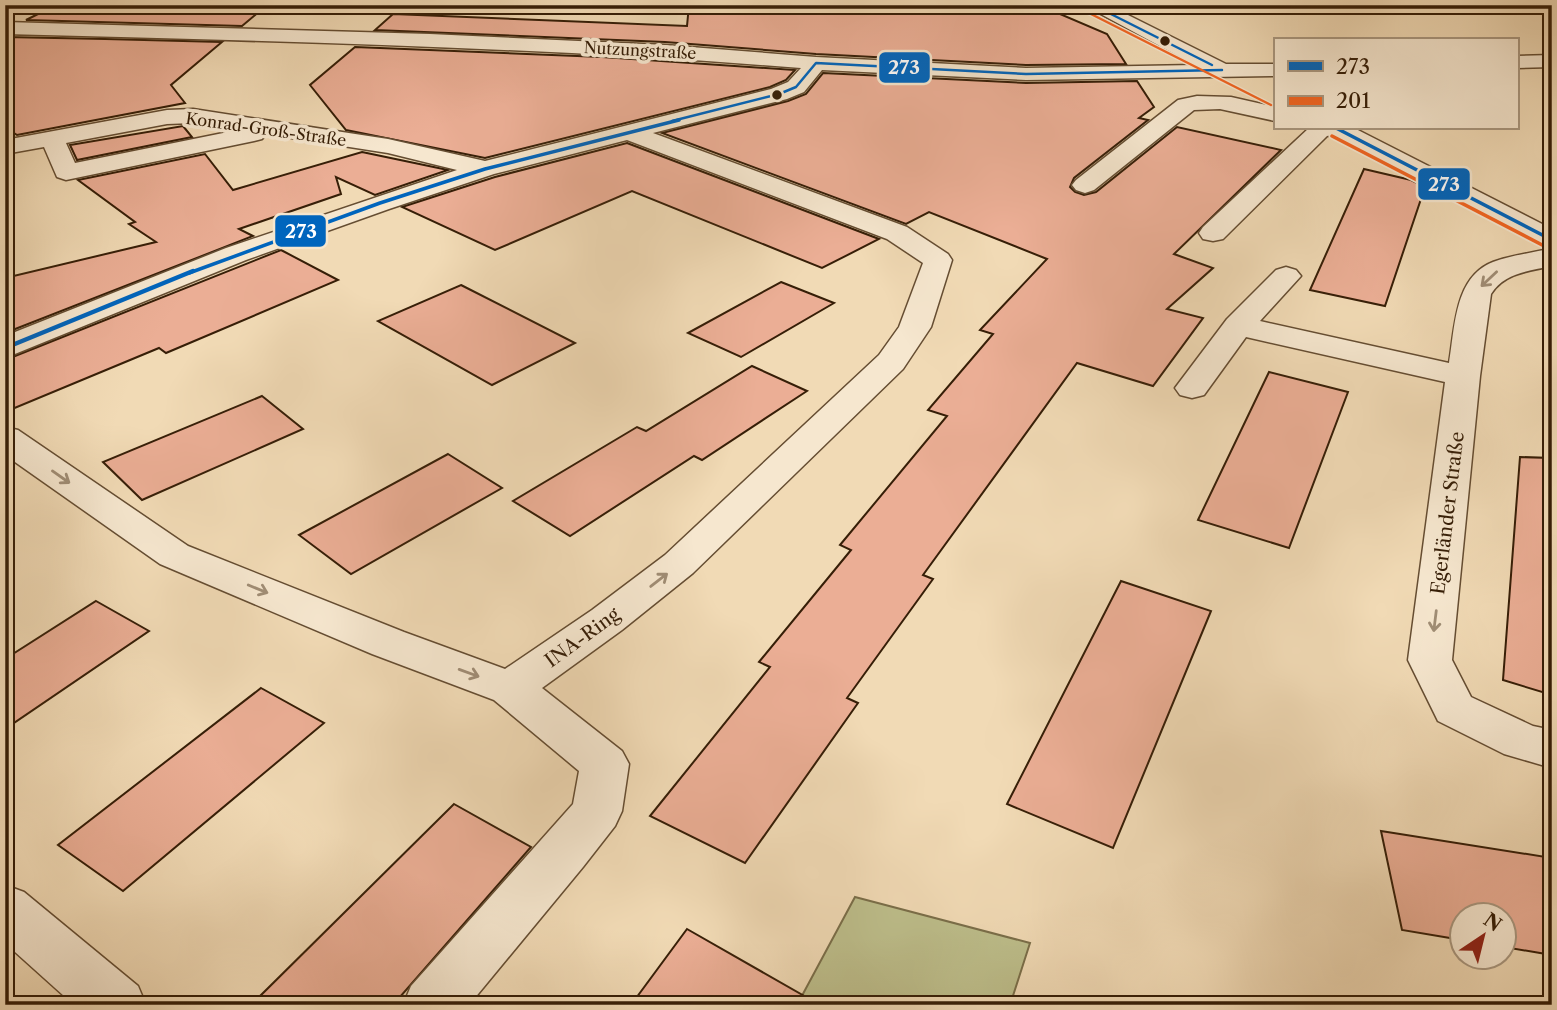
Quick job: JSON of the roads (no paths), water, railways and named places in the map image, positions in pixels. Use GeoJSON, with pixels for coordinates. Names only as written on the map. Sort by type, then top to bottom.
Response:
{"type":"FeatureCollection","features":[{"type":"Feature","properties":{"kind":"street"},"geometry":{"type":"LineString","coordinates":[[1093,5],[1274,96]]}},
{"type":"Feature","properties":{"kind":"street","name":"Nutzungstraße"},"geometry":{"type":"LineString","coordinates":[[5,28],[430,40],[665,51],[817,63],[1026,74],[1274,70]]}},
{"type":"Feature","properties":{"kind":"street"},"geometry":{"type":"LineString","coordinates":[[1518,62],[1552,61]]}},
{"type":"Feature","properties":{"kind":"street"},"geometry":{"type":"LineString","coordinates":[[5,348],[236,254],[485,169],[779,94],[796,87],[817,63]]}},
{"type":"Feature","properties":{"kind":"street"},"geometry":{"type":"LineString","coordinates":[[1085,185],[1186,105],[1194,102],[1226,103],[1274,114]]}},
{"type":"Feature","properties":{"kind":"street","name":"Konrad-Groß-Straße"},"geometry":{"type":"LineString","coordinates":[[5,147],[167,117],[193,116],[387,146],[485,169]]}},
{"type":"Feature","properties":{"kind":"street"},"geometry":{"type":"LineString","coordinates":[[52,138],[66,172],[280,129]]}},
{"type":"Feature","properties":{"kind":"street"},"geometry":{"type":"LineString","coordinates":[[1213,233],[1319,131],[1324,130]]}},
{"type":"Feature","properties":{"kind":"street"},"geometry":{"type":"LineString","coordinates":[[1338,130],[1552,240]]}},
{"type":"Feature","properties":{"kind":"street","name":"INA-Ring"},"geometry":{"type":"LineString","coordinates":[[510,688],[607,620],[679,564],[891,362],[915,327],[938,260],[897,233],[628,132]]}},
{"type":"Feature","properties":{"kind":"street","name":"Egerländer Straße"},"geometry":{"type":"LineString","coordinates":[[1552,257],[1501,269],[1485,280],[1476,293],[1463,376],[1430,660],[1454,709],[1521,741],[1552,749]]}},
{"type":"Feature","properties":{"kind":"street"},"geometry":{"type":"LineString","coordinates":[[1192,388],[1238,326],[1286,276]]}},
{"type":"Feature","properties":{"kind":"street"},"geometry":{"type":"LineString","coordinates":[[1238,326],[1463,376]]}},
{"type":"Feature","properties":{"kind":"street"},"geometry":{"type":"LineString","coordinates":[[5,438],[174,555],[388,643],[510,688],[606,764],[597,811],[565,852],[432,1005]]}},
{"type":"Feature","properties":{"kind":"street"},"geometry":{"type":"LineString","coordinates":[[5,909],[117,1005]]}}]}
